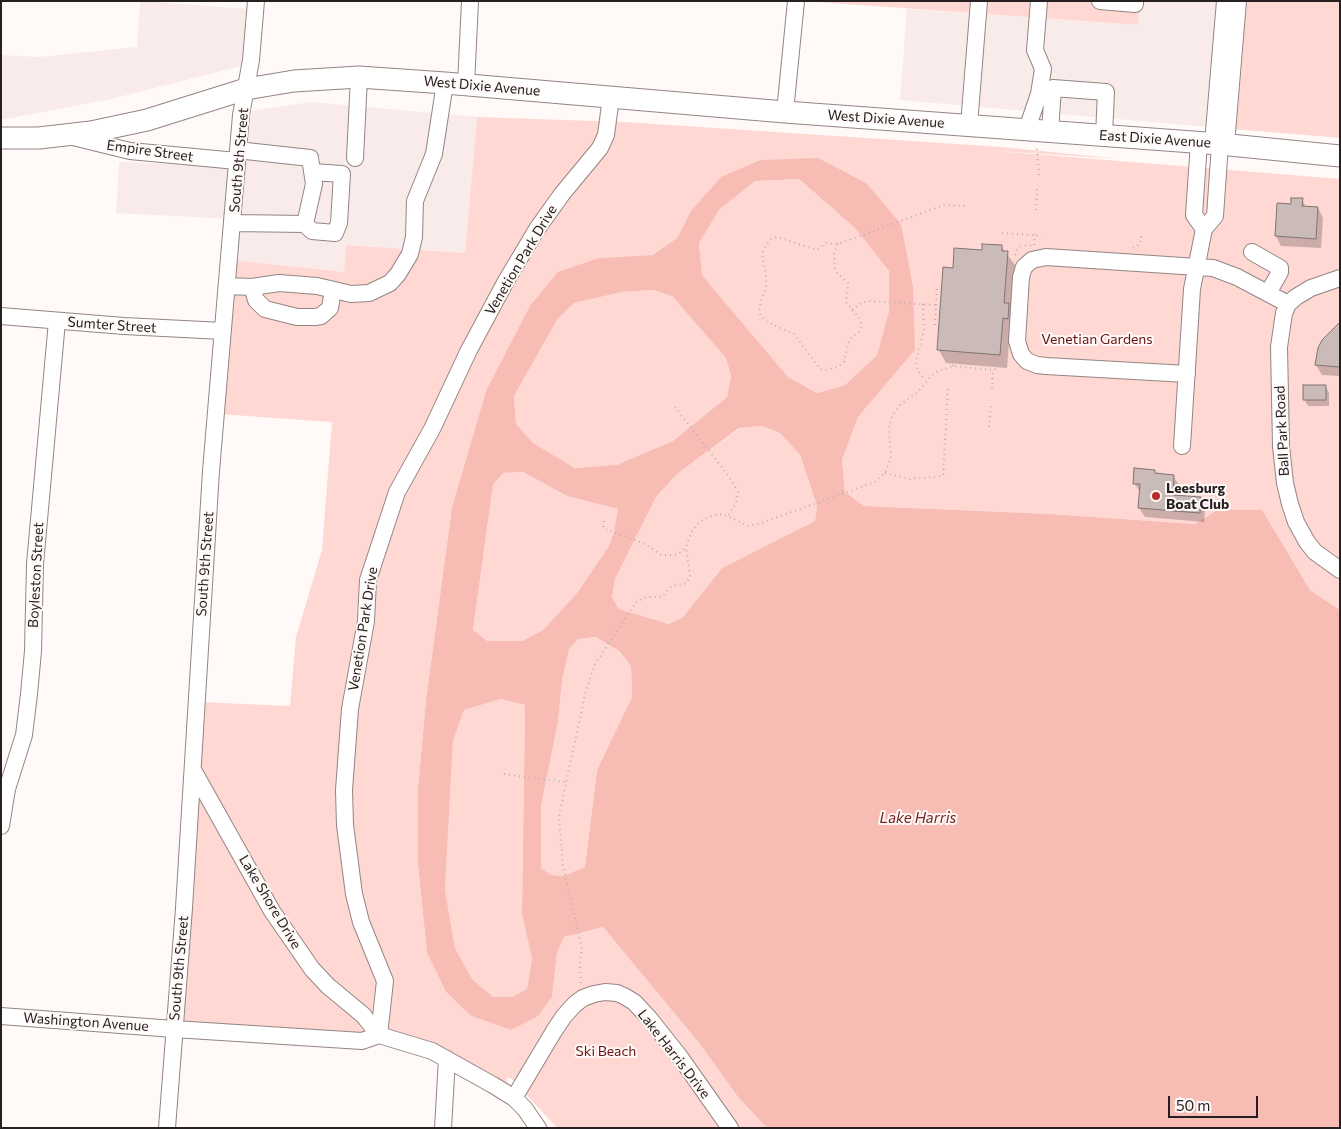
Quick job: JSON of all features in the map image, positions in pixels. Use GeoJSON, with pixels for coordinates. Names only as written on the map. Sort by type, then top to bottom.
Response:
{"type":"FeatureCollection","features":[{"type":"Feature","properties":{"kind":"main road","name":"West Dixie Avenue"},"geometry":{"type":"LineString","coordinates":[[1,138],[39,138],[91,132],[147,120],[246,89],[303,80],[359,77],[969,125]]}},
{"type":"Feature","properties":{"kind":"main road","name":"East Dixie Avenue"},"geometry":{"type":"LineString","coordinates":[[969,125],[1215,143],[1340,156]]}},
{"type":"Feature","properties":{"kind":"street","name":"South 9th Street"},"geometry":{"type":"LineString","coordinates":[[167,1128],[184,908],[211,470],[241,114],[251,60],[256,1]]}},
{"type":"Feature","properties":{"kind":"street"},"geometry":{"type":"LineString","coordinates":[[227,286],[252,287],[280,283],[317,286],[351,294],[369,293],[390,283],[398,274],[410,254],[414,237],[415,201],[434,154],[455,84],[470,1]]}},
{"type":"Feature","properties":{"kind":"street"},"geometry":{"type":"LineString","coordinates":[[785,112],[796,1]]}},
{"type":"Feature","properties":{"kind":"street"},"geometry":{"type":"LineString","coordinates":[[969,125],[979,1]]}},
{"type":"Feature","properties":{"kind":"street"},"geometry":{"type":"LineString","coordinates":[[1027,129],[1039,94],[1043,69],[1035,50],[1039,1]]}},
{"type":"Feature","properties":{"kind":"street"},"geometry":{"type":"LineString","coordinates":[[1100,1],[1135,2]]}},
{"type":"Feature","properties":{"kind":"street"},"geometry":{"type":"LineString","coordinates":[[1215,143],[1225,1]]}},
{"type":"Feature","properties":{"kind":"street"},"geometry":{"type":"LineString","coordinates":[[1182,446],[1192,288],[1204,229],[1194,215],[1215,143],[1238,1]]}},
{"type":"Feature","properties":{"kind":"street"},"geometry":{"type":"LineString","coordinates":[[355,158],[359,77]]}},
{"type":"Feature","properties":{"kind":"street"},"geometry":{"type":"LineString","coordinates":[[1050,131],[1053,88],[1106,92],[1104,135]]}},
{"type":"Feature","properties":{"kind":"street","name":"Venetion Park Drive"},"geometry":{"type":"LineString","coordinates":[[379,1035],[385,981],[361,922],[354,894],[345,825],[344,790],[350,709],[366,621],[368,580],[397,492],[432,429],[469,350],[510,274],[537,229],[600,148],[606,135],[611,97]]}},
{"type":"Feature","properties":{"kind":"street","name":"Empire Street"},"geometry":{"type":"LineString","coordinates":[[64,135],[130,151],[238,157],[246,152],[310,158],[312,172]]}},
{"type":"Feature","properties":{"kind":"street"},"geometry":{"type":"LineString","coordinates":[[233,223],[305,224],[312,231],[336,233],[339,222],[342,174],[312,172],[314,184],[305,224]]}},
{"type":"Feature","properties":{"kind":"street"},"geometry":{"type":"LineString","coordinates":[[1252,252],[1280,268],[1280,272],[1268,293]]}},
{"type":"Feature","properties":{"kind":"street"},"geometry":{"type":"LineString","coordinates":[[1187,374],[1046,366],[1027,361],[1021,354],[1017,341],[1020,277],[1024,267],[1032,260],[1046,257],[1213,268],[1223,271],[1288,304],[1311,288],[1340,278]]}},
{"type":"Feature","properties":{"kind":"street"},"geometry":{"type":"LineString","coordinates":[[252,287],[256,300],[264,308],[296,316],[315,317],[321,316],[330,308],[333,290]]}},
{"type":"Feature","properties":{"kind":"street","name":"Ball Park Road"},"geometry":{"type":"LineString","coordinates":[[1288,304],[1284,313],[1279,347],[1281,446],[1285,483],[1296,522],[1307,542],[1315,552],[1340,570]]}},
{"type":"Feature","properties":{"kind":"street","name":"Sumter Street"},"geometry":{"type":"LineString","coordinates":[[1,316],[124,326],[223,331]]}},
{"type":"Feature","properties":{"kind":"street","name":"Boyleston Street"},"geometry":{"type":"LineString","coordinates":[[1,826],[7,789],[24,735],[29,694],[33,651],[35,564],[57,321]]}},
{"type":"Feature","properties":{"kind":"street","name":"Lake Shore Drive"},"geometry":{"type":"LineString","coordinates":[[193,770],[288,935],[312,969],[328,986],[363,1015],[379,1035]]}},
{"type":"Feature","properties":{"kind":"street","name":"Lake Harris Drive"},"geometry":{"type":"LineString","coordinates":[[514,1098],[564,1016],[575,1004],[586,997],[605,992],[617,993],[634,1002],[649,1018],[680,1057],[730,1128]]}},
{"type":"Feature","properties":{"kind":"street","name":"Washington Avenue"},"geometry":{"type":"LineString","coordinates":[[1,1016],[362,1041],[379,1035]]}},
{"type":"Feature","properties":{"kind":"street"},"geometry":{"type":"LineString","coordinates":[[379,1035],[432,1051],[514,1098],[525,1109],[538,1128]]}},
{"type":"Feature","properties":{"kind":"street"},"geometry":{"type":"LineString","coordinates":[[443,1128],[447,1059]]}},
{"type":"Feature","properties":{"kind":"path"},"geometry":{"type":"LineString","coordinates":[[1037,149],[1038,175]]}},
{"type":"Feature","properties":{"kind":"path"},"geometry":{"type":"LineString","coordinates":[[1036,210],[1037,188]]}},
{"type":"Feature","properties":{"kind":"path"},"geometry":{"type":"LineString","coordinates":[[838,244],[834,252],[835,271],[848,283],[846,302],[859,318],[862,326],[860,331],[851,338],[844,362],[837,368],[826,370],[820,369],[794,334],[765,322],[759,313],[761,300],[766,289],[766,275],[762,254],[771,239],[783,238],[817,250],[826,244],[838,244],[944,205],[966,206]]}},
{"type":"Feature","properties":{"kind":"path"},"geometry":{"type":"LineString","coordinates":[[1002,233],[1042,236]]}},
{"type":"Feature","properties":{"kind":"path"},"geometry":{"type":"LineString","coordinates":[[1034,245],[1035,234]]}},
{"type":"Feature","properties":{"kind":"path"},"geometry":{"type":"LineString","coordinates":[[934,325],[937,285]]}},
{"type":"Feature","properties":{"kind":"path"},"geometry":{"type":"LineString","coordinates":[[852,310],[861,303],[876,301],[936,305]]}},
{"type":"Feature","properties":{"kind":"path"},"geometry":{"type":"LineString","coordinates":[[923,304],[924,330],[917,351],[916,361],[918,371],[926,381]]}},
{"type":"Feature","properties":{"kind":"path"},"geometry":{"type":"LineString","coordinates":[[953,352],[953,366]]}},
{"type":"Feature","properties":{"kind":"path"},"geometry":{"type":"LineString","coordinates":[[586,997],[581,982],[580,960],[582,949],[563,867],[558,816],[586,690],[595,664],[636,602],[647,597],[662,597],[672,586],[687,583],[690,576],[686,548],[692,531],[699,522],[719,514],[728,516],[748,526],[758,524],[880,479],[885,473],[891,453],[889,430],[892,416],[900,405],[918,392],[926,381],[938,372],[953,366],[993,370],[1004,365],[1007,361],[1008,352]]}},
{"type":"Feature","properties":{"kind":"path"},"geometry":{"type":"LineString","coordinates":[[992,389],[993,370]]}},
{"type":"Feature","properties":{"kind":"path"},"geometry":{"type":"LineString","coordinates":[[885,473],[910,479],[943,476],[948,388]]}},
{"type":"Feature","properties":{"kind":"path"},"geometry":{"type":"LineString","coordinates":[[989,427],[991,403]]}},
{"type":"Feature","properties":{"kind":"path"},"geometry":{"type":"LineString","coordinates":[[675,407],[738,492],[736,503],[728,516]]}},
{"type":"Feature","properties":{"kind":"path"},"geometry":{"type":"LineString","coordinates":[[604,522],[603,527],[605,529],[645,544],[661,555],[678,554],[686,548]]}},
{"type":"Feature","properties":{"kind":"path"},"geometry":{"type":"LineString","coordinates":[[504,774],[565,782]]}},
{"type":"Feature","properties":{"kind":"shaded area"},"geometry":{"type":"Polygon","coordinates":[[[140,1],[261,10],[257,62],[111,99],[1,120],[1,55],[39,57],[137,47],[140,1]]]}},
{"type":"Feature","properties":{"kind":"shaded area"},"geometry":{"type":"Polygon","coordinates":[[[1140,1],[1219,1],[1209,127],[900,100],[907,9],[1138,25],[1140,1]]]}},
{"type":"Feature","properties":{"kind":"shaded area"},"geometry":{"type":"Polygon","coordinates":[[[311,102],[477,117],[465,253],[346,245],[344,272],[231,260],[232,219],[116,213],[119,162],[239,167],[244,112],[311,102]]]}},
{"type":"Feature","properties":{"kind":"green space"},"geometry":{"type":"Polygon","coordinates":[[[804,1],[1140,1],[1138,25],[804,1]]]}},
{"type":"Feature","properties":{"kind":"green space"},"geometry":{"type":"Polygon","coordinates":[[[1244,1],[1340,1],[1340,138],[1233,129],[1244,1]]]}},
{"type":"Feature","properties":{"kind":"green space","name":"Venetian Gardens"},"geometry":{"type":"Polygon","coordinates":[[[477,117],[624,122],[1002,147],[1120,159],[984,150],[1340,179],[1340,610],[1310,590],[1261,510],[1217,510],[1195,524],[1050,514],[864,506],[845,492],[842,460],[858,417],[915,350],[901,224],[761,160],[691,211],[677,238],[651,255],[599,258],[486,391],[452,507],[426,700],[418,788],[418,865],[427,953],[446,992],[471,1016],[511,1030],[552,997],[557,953],[564,937],[603,927],[700,1044],[738,1097],[767,1128],[557,1128],[512,1079],[507,1077],[507,1082],[550,1128],[532,1128],[518,1106],[483,1078],[384,1040],[180,1029],[197,702],[290,706],[296,637],[322,550],[332,422],[219,414],[231,260],[344,272],[346,245],[465,253],[477,117]]]}},
{"type":"Feature","properties":{"kind":"green space"},"geometry":{"type":"Polygon","coordinates":[[[799,179],[854,227],[889,271],[889,311],[877,355],[845,385],[817,393],[788,377],[702,275],[699,243],[719,210],[755,181],[799,179]]]}},
{"type":"Feature","properties":{"kind":"green space"},"geometry":{"type":"Polygon","coordinates":[[[653,290],[672,296],[726,358],[731,376],[727,397],[673,441],[617,466],[575,468],[533,443],[516,424],[514,396],[557,320],[574,303],[622,292],[653,290]]]}},
{"type":"Feature","properties":{"kind":"green space"},"geometry":{"type":"Polygon","coordinates":[[[762,426],[780,433],[800,455],[817,506],[815,521],[722,568],[683,617],[669,624],[619,609],[612,597],[615,579],[656,497],[677,474],[740,428],[762,426]]]}},
{"type":"Feature","properties":{"kind":"green space"},"geometry":{"type":"Polygon","coordinates":[[[523,472],[567,496],[619,509],[609,546],[577,593],[543,630],[522,641],[487,641],[473,630],[493,485],[503,473],[523,472]]]}},
{"type":"Feature","properties":{"kind":"green space"},"geometry":{"type":"Polygon","coordinates":[[[596,637],[619,651],[631,666],[632,697],[597,770],[585,868],[564,876],[551,875],[541,868],[541,806],[558,722],[562,681],[568,649],[578,639],[596,637]]]}},
{"type":"Feature","properties":{"kind":"green space"},"geometry":{"type":"Polygon","coordinates":[[[501,699],[525,705],[522,914],[532,959],[527,989],[512,997],[493,997],[472,979],[455,948],[445,890],[453,741],[464,710],[501,699]]]}},
{"type":"Feature","properties":{"kind":"water","name":"Lake Harris"},"geometry":{"type":"Polygon","coordinates":[[[818,158],[866,183],[901,224],[913,287],[915,350],[858,417],[842,460],[845,492],[864,506],[1050,514],[1195,524],[1217,510],[1262,510],[1310,590],[1340,610],[1340,1128],[767,1128],[738,1097],[700,1044],[603,927],[564,937],[557,953],[552,997],[538,1016],[511,1030],[471,1016],[446,992],[427,953],[418,865],[418,788],[426,700],[452,507],[486,391],[530,306],[558,272],[599,258],[652,255],[677,238],[691,211],[721,177],[761,160],[818,158]],[[799,179],[755,181],[719,210],[699,243],[702,275],[788,377],[817,393],[845,385],[877,355],[889,311],[889,271],[854,227],[799,179]],[[653,290],[622,292],[574,303],[557,320],[514,396],[516,424],[533,443],[575,468],[617,465],[673,441],[727,397],[731,376],[726,358],[672,296],[653,290]],[[762,426],[739,428],[677,474],[656,497],[615,579],[612,597],[619,609],[669,624],[683,617],[722,568],[815,521],[817,506],[800,455],[780,433],[762,426]],[[523,472],[503,473],[493,485],[473,630],[487,641],[522,641],[543,630],[577,593],[609,546],[614,532],[618,509],[567,496],[523,472]],[[596,637],[578,639],[569,649],[562,681],[558,722],[541,806],[541,868],[551,875],[564,876],[585,867],[597,770],[632,697],[631,666],[619,651],[596,637]],[[501,699],[464,710],[453,741],[445,890],[455,948],[472,979],[493,997],[512,997],[527,989],[532,959],[522,914],[525,705],[501,699]]]}},
{"type":"Feature","properties":{"kind":"building"},"geometry":{"type":"Polygon","coordinates":[[[1291,198],[1303,198],[1302,206],[1318,207],[1316,239],[1275,236],[1277,203],[1291,204],[1291,198]]]}},
{"type":"Feature","properties":{"kind":"building"},"geometry":{"type":"Polygon","coordinates":[[[982,244],[1002,245],[1002,251],[1008,251],[1004,303],[1009,303],[1008,319],[1003,318],[1000,355],[937,350],[943,267],[953,268],[954,248],[982,250],[982,244]]]}},
{"type":"Feature","properties":{"kind":"building"},"geometry":{"type":"Polygon","coordinates":[[[1340,322],[1340,367],[1315,365],[1318,348],[1322,340],[1340,322]]]}},
{"type":"Feature","properties":{"kind":"building"},"geometry":{"type":"Polygon","coordinates":[[[1303,385],[1326,385],[1326,400],[1303,400],[1303,385]]]}},
{"type":"Feature","properties":{"kind":"building","name":"Leesburg Boat Club"},"geometry":{"type":"Polygon","coordinates":[[[1134,468],[1155,470],[1155,473],[1174,475],[1173,495],[1201,497],[1200,513],[1138,508],[1140,484],[1133,484],[1134,468]]]}},
{"type":"Feature","properties":{"kind":"place","name":"Leesburg Boat Club"},"geometry":{"type":"Point","coordinates":[1156,496]}},
{"type":"Feature","properties":{"kind":"park label","name":"Ski Beach"},"geometry":{"type":"Point","coordinates":[606,1051]}}]}
